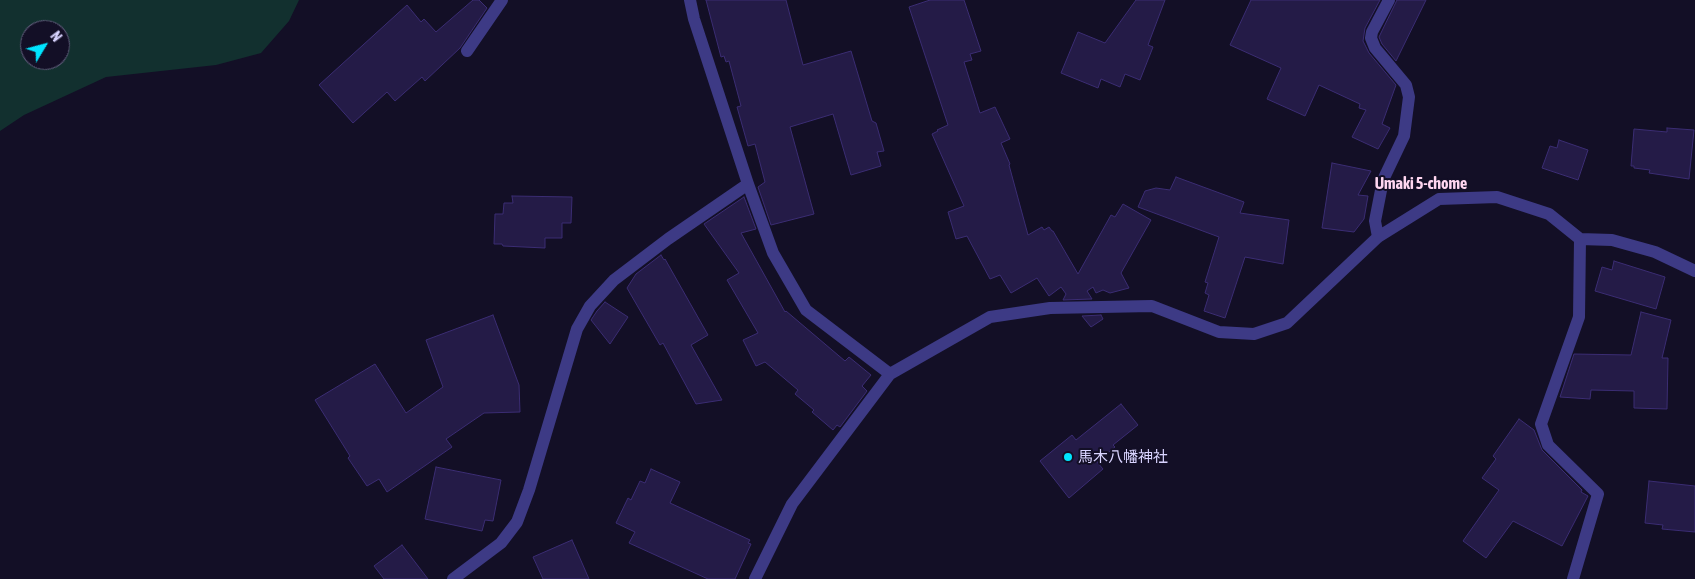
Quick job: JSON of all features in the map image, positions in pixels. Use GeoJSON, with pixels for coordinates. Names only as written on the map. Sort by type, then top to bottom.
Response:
{"type":"FeatureCollection","features":[{"type":"Feature","properties":{"kind":"street"},"geometry":{"type":"LineString","coordinates":[[467,51],[502,0]]}},
{"type":"Feature","properties":{"kind":"street"},"geometry":{"type":"LineString","coordinates":[[690,0],[694,19],[748,184],[773,253],[806,310],[890,374]]}},
{"type":"Feature","properties":{"kind":"street"},"geometry":{"type":"LineString","coordinates":[[1378,237],[1374,221],[1383,180],[1404,136],[1409,97],[1406,85],[1375,48],[1371,38],[1372,32],[1389,0]]}},
{"type":"Feature","properties":{"kind":"street"},"geometry":{"type":"LineString","coordinates":[[453,579],[501,543],[517,522],[529,490],[577,329],[590,306],[614,280],[668,239],[748,184]]}},
{"type":"Feature","properties":{"kind":"street"},"geometry":{"type":"LineString","coordinates":[[755,579],[792,504],[890,374],[990,317],[1050,308],[1152,306],[1219,332],[1254,334],[1287,323],[1378,237],[1439,199],[1497,197],[1549,214],[1580,238],[1612,240],[1655,252],[1695,270]]}},
{"type":"Feature","properties":{"kind":"street"},"geometry":{"type":"LineString","coordinates":[[1573,579],[1598,494],[1548,445],[1541,424],[1579,317],[1580,238]]}},
{"type":"Feature","properties":{"kind":"green space"},"geometry":{"type":"Polygon","coordinates":[[[0,0],[299,0],[289,21],[261,53],[216,65],[106,77],[24,115],[0,131],[0,0]]]}},
{"type":"Feature","properties":{"kind":"building"},"geometry":{"type":"Polygon","coordinates":[[[473,0],[479,0],[487,8],[460,48],[425,81],[422,77],[395,101],[387,92],[353,123],[319,85],[407,5],[421,22],[424,19],[436,32],[473,0]]]}},
{"type":"Feature","properties":{"kind":"building"},"geometry":{"type":"Polygon","coordinates":[[[706,0],[786,0],[803,65],[851,51],[872,121],[876,123],[884,151],[877,152],[881,166],[851,175],[833,114],[790,127],[814,214],[771,225],[758,187],[765,182],[755,144],[748,146],[737,107],[741,106],[729,61],[726,62],[724,56],[721,57],[706,0]]]}},
{"type":"Feature","properties":{"kind":"building"},"geometry":{"type":"Polygon","coordinates":[[[930,0],[964,0],[981,51],[970,54],[972,60],[964,62],[980,113],[995,107],[1010,139],[1001,143],[1010,164],[1028,235],[1042,227],[1044,230],[1049,227],[1078,274],[1111,215],[1115,217],[1123,204],[1151,220],[1121,273],[1129,288],[1110,293],[1103,290],[1096,293],[1093,287],[1087,291],[1092,299],[1063,300],[1066,294],[1061,287],[1049,296],[1037,278],[1011,293],[1000,275],[990,279],[967,236],[956,239],[948,212],[964,206],[932,134],[948,125],[909,7],[930,0]]]}},
{"type":"Feature","properties":{"kind":"building"},"geometry":{"type":"Polygon","coordinates":[[[1136,0],[1165,0],[1148,45],[1153,47],[1140,80],[1125,74],[1120,87],[1101,79],[1098,88],[1061,73],[1078,32],[1105,43],[1136,0]]]}},
{"type":"Feature","properties":{"kind":"building"},"geometry":{"type":"Polygon","coordinates":[[[1251,0],[1380,0],[1365,28],[1363,41],[1369,53],[1396,85],[1382,124],[1390,128],[1378,149],[1352,137],[1366,110],[1359,108],[1360,104],[1319,85],[1305,116],[1267,99],[1281,68],[1230,45],[1251,0]]]}},
{"type":"Feature","properties":{"kind":"building"},"geometry":{"type":"Polygon","coordinates":[[[1397,0],[1426,0],[1396,61],[1382,44],[1379,37],[1397,0]]]}},
{"type":"Feature","properties":{"kind":"building"},"geometry":{"type":"Polygon","coordinates":[[[1667,128],[1694,130],[1689,179],[1649,173],[1650,170],[1631,166],[1634,129],[1667,132],[1667,128]]]}},
{"type":"Feature","properties":{"kind":"building"},"geometry":{"type":"Polygon","coordinates":[[[1559,140],[1588,150],[1578,180],[1542,168],[1550,146],[1557,148],[1559,140]]]}},
{"type":"Feature","properties":{"kind":"building"},"geometry":{"type":"Polygon","coordinates":[[[1332,163],[1371,171],[1358,195],[1368,196],[1364,219],[1354,232],[1322,228],[1332,163]]]}},
{"type":"Feature","properties":{"kind":"building"},"geometry":{"type":"Polygon","coordinates":[[[1176,177],[1244,202],[1240,213],[1289,220],[1283,264],[1245,257],[1225,318],[1204,311],[1209,295],[1205,293],[1208,283],[1205,282],[1219,237],[1138,207],[1145,191],[1156,188],[1170,190],[1176,177]]]}},
{"type":"Feature","properties":{"kind":"building"},"geometry":{"type":"Polygon","coordinates":[[[512,196],[572,197],[571,223],[562,223],[562,238],[545,238],[545,248],[494,244],[495,214],[503,214],[504,203],[513,203],[512,196]]]}},
{"type":"Feature","properties":{"kind":"building"},"geometry":{"type":"Polygon","coordinates":[[[744,197],[756,229],[741,233],[785,312],[845,361],[849,357],[871,375],[862,386],[867,391],[840,427],[837,425],[833,430],[795,394],[798,390],[765,362],[756,366],[743,340],[758,333],[727,280],[739,273],[704,224],[744,197]]]}},
{"type":"Feature","properties":{"kind":"building"},"geometry":{"type":"Polygon","coordinates":[[[661,255],[708,335],[691,345],[722,400],[696,404],[663,343],[660,345],[627,288],[636,274],[661,255]]]}},
{"type":"Feature","properties":{"kind":"building"},"geometry":{"type":"Polygon","coordinates":[[[1614,261],[1665,277],[1656,309],[1595,291],[1602,267],[1612,270],[1614,261]]]}},
{"type":"Feature","properties":{"kind":"building"},"geometry":{"type":"Polygon","coordinates":[[[605,302],[628,317],[610,344],[591,320],[605,302]]]}},
{"type":"Feature","properties":{"kind":"building"},"geometry":{"type":"Polygon","coordinates":[[[1641,312],[1671,320],[1662,358],[1668,358],[1667,409],[1634,408],[1634,391],[1591,390],[1590,399],[1560,397],[1574,354],[1631,355],[1641,312]]]}},
{"type":"Feature","properties":{"kind":"building"},"geometry":{"type":"Polygon","coordinates":[[[493,315],[519,385],[520,412],[484,413],[446,439],[452,447],[387,492],[379,479],[367,486],[348,458],[350,456],[315,400],[375,364],[406,413],[443,387],[426,340],[493,315]]]}},
{"type":"Feature","properties":{"kind":"building"},"geometry":{"type":"Polygon","coordinates":[[[1101,315],[1103,319],[1091,327],[1082,316],[1101,315]]]}},
{"type":"Feature","properties":{"kind":"building"},"geometry":{"type":"Polygon","coordinates":[[[1121,404],[1138,425],[1113,445],[1115,447],[1097,462],[1103,469],[1069,498],[1040,461],[1072,435],[1076,440],[1121,404]]]}},
{"type":"Feature","properties":{"kind":"building"},"geometry":{"type":"Polygon","coordinates":[[[1519,419],[1534,430],[1542,450],[1582,490],[1581,492],[1588,496],[1562,546],[1513,521],[1486,558],[1463,541],[1499,490],[1482,478],[1496,459],[1493,456],[1519,419]]]}},
{"type":"Feature","properties":{"kind":"building"},"geometry":{"type":"Polygon","coordinates":[[[436,467],[501,480],[493,521],[485,520],[482,531],[425,519],[436,467]]]}},
{"type":"Feature","properties":{"kind":"building"},"geometry":{"type":"Polygon","coordinates":[[[651,469],[680,482],[670,503],[750,540],[748,543],[751,544],[735,579],[708,579],[629,543],[635,532],[616,523],[628,498],[631,500],[640,481],[645,483],[651,469]]]}},
{"type":"Feature","properties":{"kind":"building"},"geometry":{"type":"Polygon","coordinates":[[[1649,481],[1695,486],[1695,532],[1662,529],[1663,525],[1645,523],[1649,481]]]}},
{"type":"Feature","properties":{"kind":"building"},"geometry":{"type":"Polygon","coordinates":[[[572,540],[589,579],[543,579],[533,557],[572,540]]]}},
{"type":"Feature","properties":{"kind":"building"},"geometry":{"type":"Polygon","coordinates":[[[402,545],[428,579],[384,579],[374,566],[402,545]]]}},
{"type":"Feature","properties":{"kind":"place","name":"馬木八幡神社"},"geometry":{"type":"Point","coordinates":[1068,457]}},
{"type":"Feature","properties":{"kind":"district","name":"Umaki 5-chome"},"geometry":{"type":"Point","coordinates":[1421,184]}}]}
